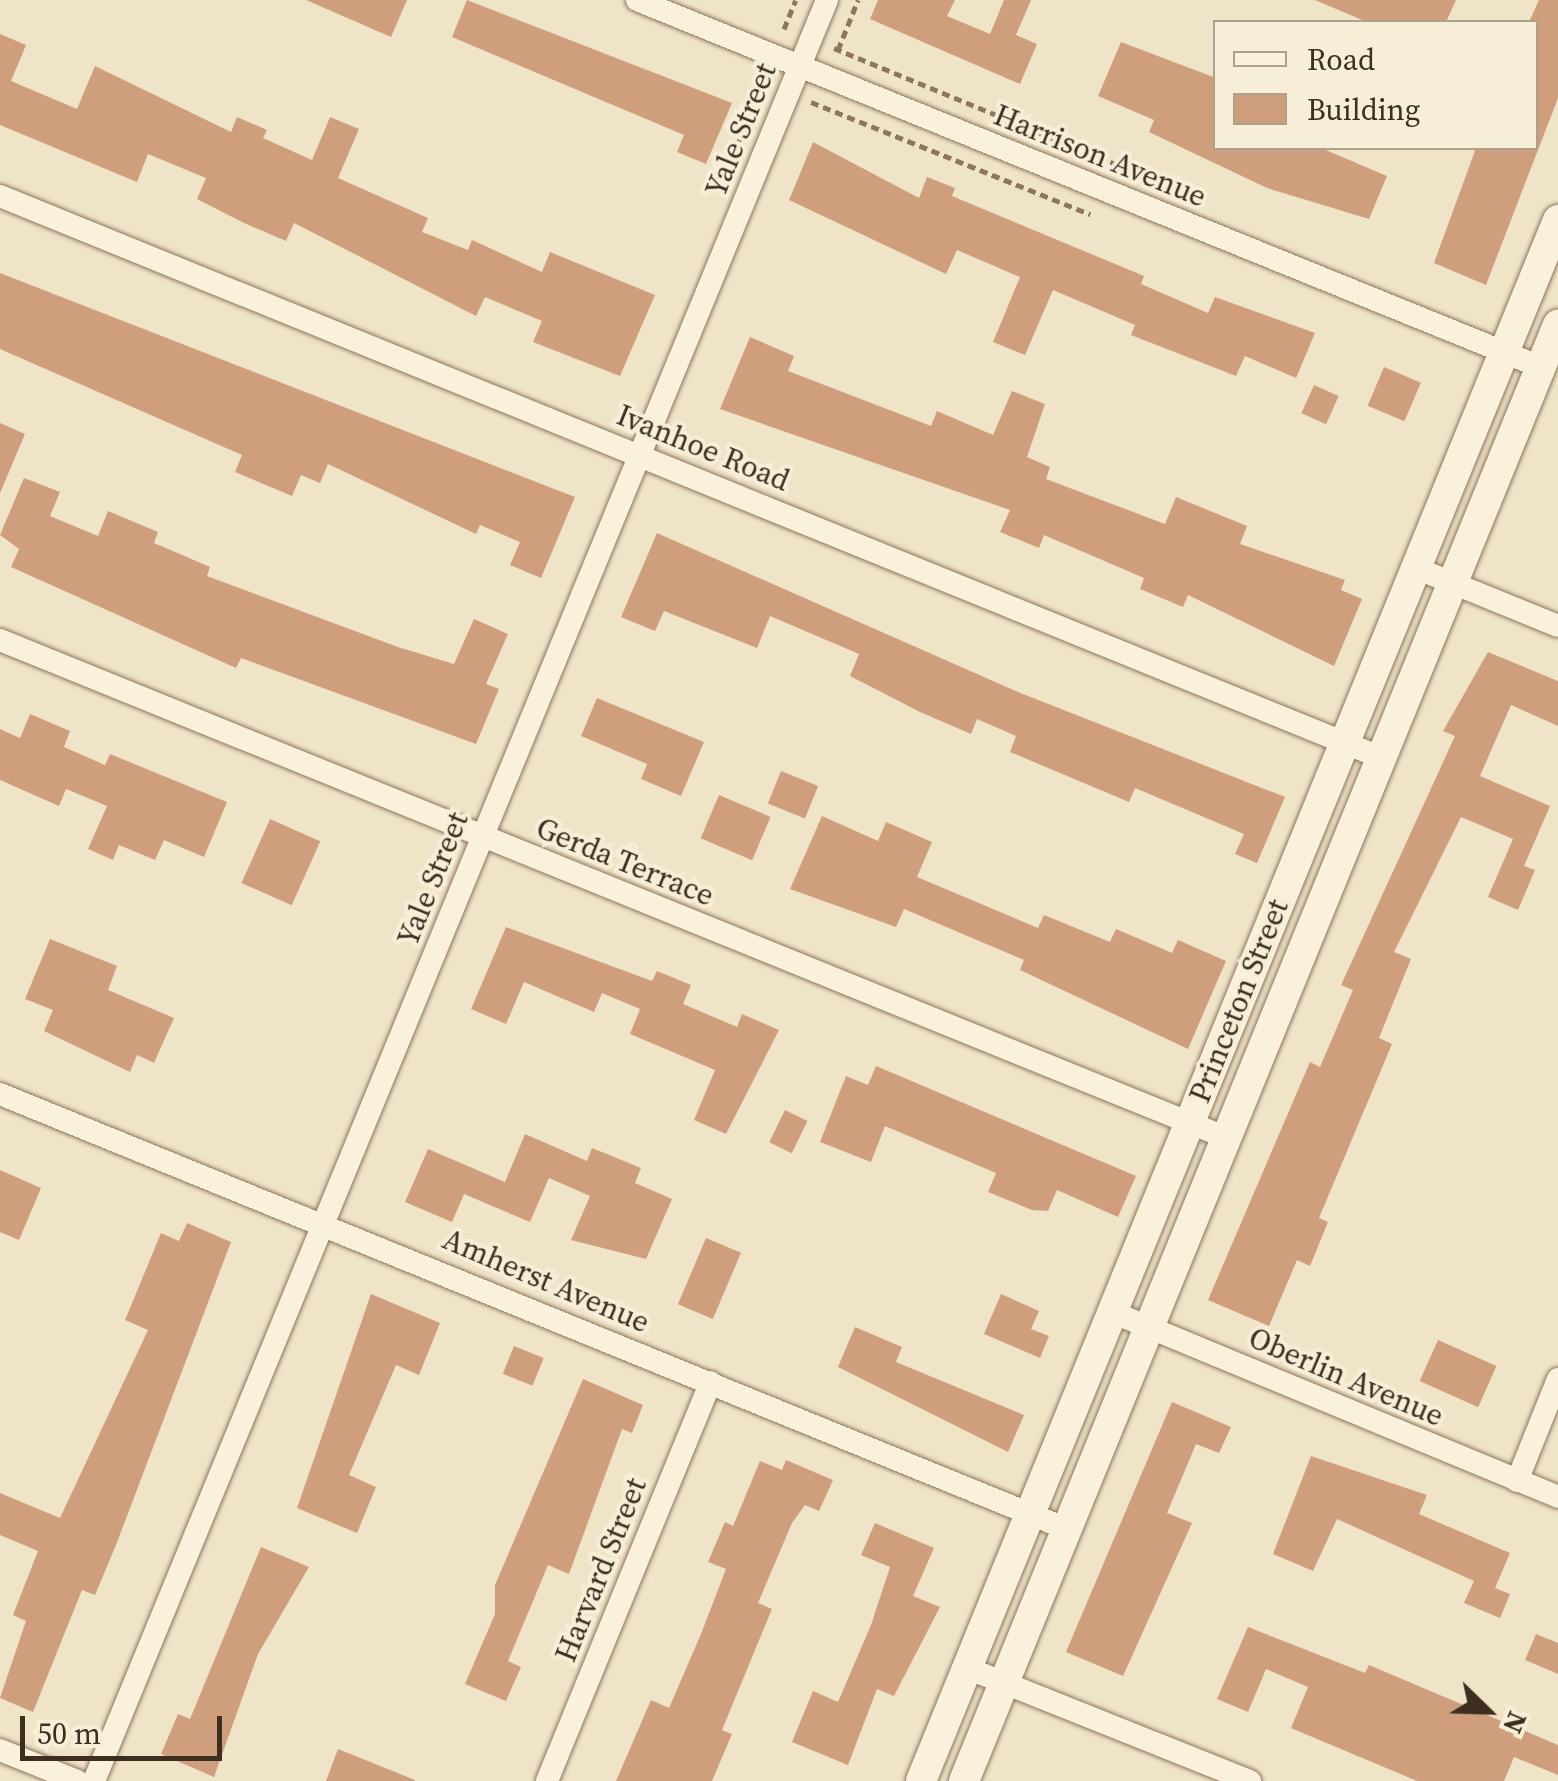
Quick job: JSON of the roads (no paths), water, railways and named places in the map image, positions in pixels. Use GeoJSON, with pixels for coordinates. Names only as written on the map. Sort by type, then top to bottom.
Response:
{"type":"FeatureCollection","features":[{"type":"Feature","properties":{"kind":"main road","name":"Princeton Street"},"geometry":{"type":"LineString","coordinates":[[921,1781],[1558,220]]}},
{"type":"Feature","properties":{"kind":"main road","name":"Princeton Street"},"geometry":{"type":"LineString","coordinates":[[964,1781],[1558,326]]}},
{"type":"Feature","properties":{"kind":"street","name":"Harrison Avenue"},"geometry":{"type":"LineString","coordinates":[[637,0],[1541,367]]}},
{"type":"Feature","properties":{"kind":"street","name":"Yale Street"},"geometry":{"type":"LineString","coordinates":[[94,1781],[328,1223],[482,837],[827,0]]}},
{"type":"Feature","properties":{"kind":"street","name":"Ivanhoe Road"},"geometry":{"type":"LineString","coordinates":[[0,196],[1382,758]]}},
{"type":"Feature","properties":{"kind":"street"},"geometry":{"type":"LineString","coordinates":[[1416,568],[1558,626]]}},
{"type":"Feature","properties":{"kind":"street","name":"Gerda Terrace"},"geometry":{"type":"LineString","coordinates":[[0,640],[1227,1138]]}},
{"type":"Feature","properties":{"kind":"street","name":"Amherst Avenue"},"geometry":{"type":"LineString","coordinates":[[0,1094],[328,1223],[1067,1529]]}},
{"type":"Feature","properties":{"kind":"street","name":"Oberlin Avenue"},"geometry":{"type":"LineString","coordinates":[[1112,1312],[1558,1497]]}},
{"type":"Feature","properties":{"kind":"street"},"geometry":{"type":"LineString","coordinates":[[1517,1481],[1558,1380]]}},
{"type":"Feature","properties":{"kind":"street","name":"Harvard Street"},"geometry":{"type":"LineString","coordinates":[[548,1781],[711,1382]]}},
{"type":"Feature","properties":{"kind":"street"},"geometry":{"type":"LineString","coordinates":[[967,1668],[1250,1781]]}},
{"type":"Feature","properties":{"kind":"street"},"geometry":{"type":"LineString","coordinates":[[0,1750],[77,1781]]}}]}
